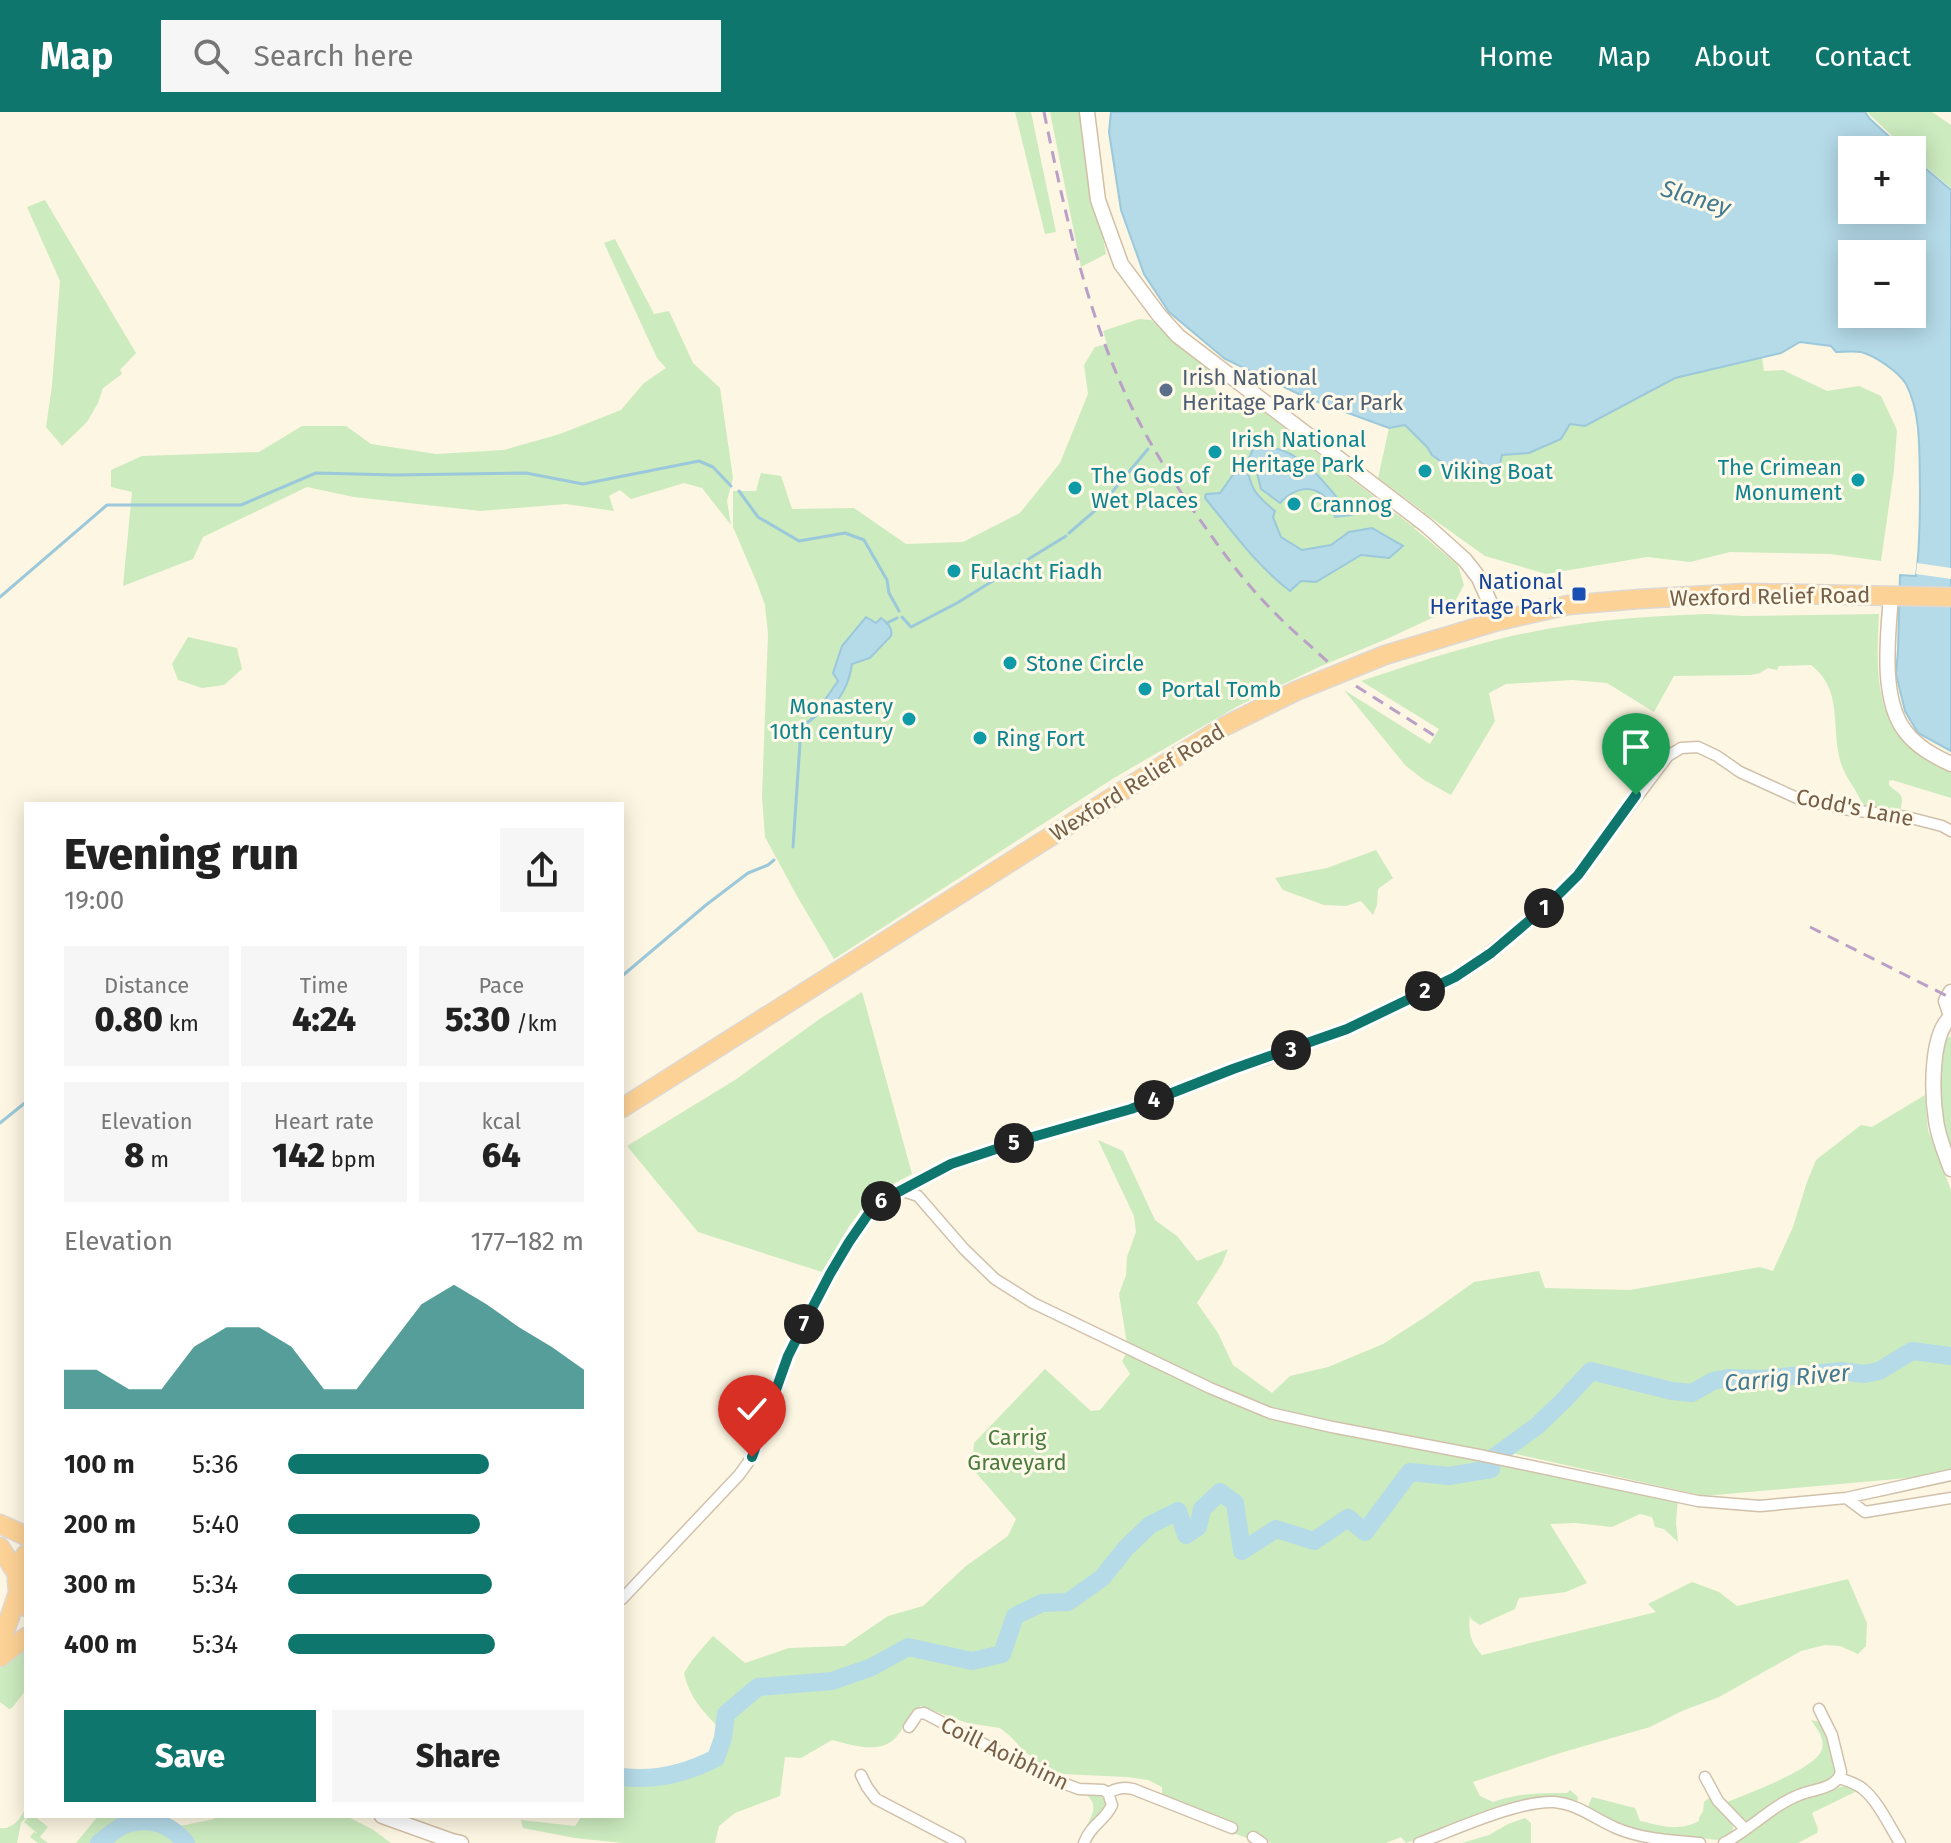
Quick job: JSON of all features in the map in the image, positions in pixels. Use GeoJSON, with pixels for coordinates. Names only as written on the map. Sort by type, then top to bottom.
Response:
{"type":"FeatureCollection","features":[{"type":"Feature","properties":{"kind":"highway","name":"Wexford Relief Road"},"geometry":{"type":"LineString","coordinates":[[624,1107],[1225,726],[1296,691],[1385,655],[1498,621],[1568,605],[1746,593],[1951,597]]}},
{"type":"Feature","properties":{"kind":"highway"},"geometry":{"type":"LineString","coordinates":[[0,1524],[24,1535]]}},
{"type":"Feature","properties":{"kind":"highway"},"geometry":{"type":"LineString","coordinates":[[0,1547],[20,1591]]}},
{"type":"Feature","properties":{"kind":"highway"},"geometry":{"type":"LineString","coordinates":[[0,1640],[20,1591],[20,1564],[24,1557]]}},
{"type":"Feature","properties":{"kind":"highway"},"geometry":{"type":"LineString","coordinates":[[0,1657],[24,1639]]}},
{"type":"Feature","properties":{"kind":"main road"},"geometry":{"type":"LineString","coordinates":[[1087,112],[1098,200],[1121,264],[1159,315],[1178,336],[1426,525],[1465,560],[1479,578],[1498,621]]}},
{"type":"Feature","properties":{"kind":"main road"},"geometry":{"type":"LineString","coordinates":[[1895,596],[1888,659],[1895,714],[1904,730],[1920,746],[1951,764]]}},
{"type":"Feature","properties":{"kind":"main road"},"geometry":{"type":"LineString","coordinates":[[1951,992],[1946,1001],[1951,1017],[1944,1023],[1934,1071],[1936,1123],[1951,1169]]}},
{"type":"Feature","properties":{"kind":"main road"},"geometry":{"type":"LineString","coordinates":[[388,1818],[455,1842]]}},
{"type":"Feature","properties":{"kind":"street","name":"Codd's Lane"},"geometry":{"type":"LineString","coordinates":[[624,1597],[739,1475],[752,1457],[788,1356],[830,1274],[869,1213],[900,1190],[951,1164],[1131,1109],[1347,1029],[1466,971],[1550,903],[1578,875],[1668,756],[1681,748],[1698,747],[1740,772],[1797,798],[1843,809],[1907,817],[1951,831]]}},
{"type":"Feature","properties":{"kind":"street"},"geometry":{"type":"LineString","coordinates":[[900,1190],[918,1196],[995,1279],[1033,1303],[1196,1382],[1270,1413],[1698,1501],[1760,1506],[1846,1498],[1951,1475]]}},
{"type":"Feature","properties":{"kind":"street"},"geometry":{"type":"LineString","coordinates":[[1846,1498],[1865,1512],[1951,1498]]}},
{"type":"Feature","properties":{"kind":"street"},"geometry":{"type":"LineString","coordinates":[[1727,1843],[1781,1804],[1834,1784],[1839,1778],[1841,1772],[1832,1735],[1819,1709]]}},
{"type":"Feature","properties":{"kind":"street","name":"Coill Aoibhinn"},"geometry":{"type":"LineString","coordinates":[[909,1727],[918,1714],[924,1713],[1049,1778],[1079,1789],[1097,1789],[1108,1793],[1116,1788],[1133,1789],[1232,1828]]}},
{"type":"Feature","properties":{"kind":"street"},"geometry":{"type":"LineString","coordinates":[[861,1775],[876,1799],[960,1843]]}},
{"type":"Feature","properties":{"kind":"street"},"geometry":{"type":"LineString","coordinates":[[1705,1777],[1718,1801],[1745,1829]]}},
{"type":"Feature","properties":{"kind":"street"},"geometry":{"type":"LineString","coordinates":[[1839,1778],[1853,1782],[1871,1797],[1900,1843]]}},
{"type":"Feature","properties":{"kind":"street"},"geometry":{"type":"LineString","coordinates":[[1084,1843],[1092,1828],[1112,1805],[1108,1793]]}},
{"type":"Feature","properties":{"kind":"street"},"geometry":{"type":"LineString","coordinates":[[1419,1843],[1539,1802],[1555,1802],[1581,1809],[1618,1829],[1643,1837],[1700,1843]]}},
{"type":"Feature","properties":{"kind":"green space"},"geometry":{"type":"Polygon","coordinates":[[[1015,112],[1031,112],[1056,232],[1045,234],[1015,112]]]}},
{"type":"Feature","properties":{"kind":"green space"},"geometry":{"type":"Polygon","coordinates":[[[1050,112],[1080,112],[1106,254],[1081,267],[1050,112]]]}},
{"type":"Feature","properties":{"kind":"green space"},"geometry":{"type":"Polygon","coordinates":[[[1867,112],[1932,112],[1951,125],[1951,188],[1926,167],[1926,136],[1892,136],[1867,112]]]}},
{"type":"Feature","properties":{"kind":"green space"},"geometry":{"type":"Polygon","coordinates":[[[45,200],[136,353],[120,370],[122,374],[103,388],[87,422],[62,446],[46,427],[60,281],[27,207],[45,200]]]}},
{"type":"Feature","properties":{"kind":"green space"},"geometry":{"type":"Polygon","coordinates":[[[615,239],[654,314],[669,311],[693,363],[720,388],[733,478],[727,501],[731,525],[702,488],[684,483],[631,499],[620,490],[609,496],[614,511],[566,504],[481,511],[354,497],[307,487],[203,537],[193,559],[123,586],[132,492],[111,487],[111,470],[142,456],[259,452],[302,426],[346,426],[371,444],[436,454],[504,450],[560,434],[621,410],[644,383],[666,368],[657,358],[604,243],[615,239]]]}},
{"type":"Feature","properties":{"kind":"green space"},"geometry":{"type":"Polygon","coordinates":[[[1139,319],[1151,320],[1212,370],[1212,384],[1222,397],[1236,402],[1246,398],[1412,526],[1424,512],[1378,478],[1389,428],[1405,425],[1446,465],[1456,481],[1460,464],[1479,461],[1487,467],[1489,482],[1497,477],[1502,455],[1529,453],[1570,424],[1675,378],[1762,357],[1764,371],[1783,370],[1827,391],[1859,386],[1881,396],[1897,430],[1881,561],[1830,554],[1730,552],[1690,562],[1647,557],[1546,574],[1485,556],[1426,514],[1414,528],[1458,565],[1464,585],[1451,609],[1238,706],[1114,778],[834,959],[765,837],[762,796],[768,634],[765,605],[733,527],[733,491],[756,491],[761,473],[781,476],[792,509],[854,508],[906,544],[963,542],[1020,513],[1060,463],[1088,394],[1084,365],[1095,347],[1107,344],[1103,331],[1139,319]]]}},
{"type":"Feature","properties":{"kind":"green space"},"geometry":{"type":"Polygon","coordinates":[[[1710,614],[1879,614],[1878,665],[1885,708],[1907,744],[1926,760],[1951,773],[1951,798],[1892,780],[1889,785],[1902,797],[1900,811],[1863,806],[1840,760],[1828,685],[1811,665],[1779,666],[1777,670],[1768,668],[1751,675],[1674,676],[1654,712],[1607,683],[1572,680],[1506,684],[1489,693],[1495,721],[1451,795],[1405,765],[1344,690],[1430,744],[1439,729],[1361,681],[1459,650],[1531,632],[1620,619],[1710,614]]]}},
{"type":"Feature","properties":{"kind":"green space"},"geometry":{"type":"Polygon","coordinates":[[[188,637],[237,648],[242,669],[224,685],[202,688],[178,680],[172,664],[188,637]]]}},
{"type":"Feature","properties":{"kind":"green space"},"geometry":{"type":"Polygon","coordinates":[[[1376,850],[1393,878],[1378,889],[1373,915],[1361,901],[1346,906],[1324,905],[1283,890],[1275,878],[1327,868],[1376,850]]]}},
{"type":"Feature","properties":{"kind":"green space"},"geometry":{"type":"Polygon","coordinates":[[[862,992],[912,1174],[874,1194],[850,1225],[822,1272],[698,1232],[627,1146],[735,1080],[862,992]]]}},
{"type":"Feature","properties":{"kind":"green space"},"geometry":{"type":"Polygon","coordinates":[[[1951,1036],[1951,1155],[1940,1118],[1945,1039],[1951,1036]]]}},
{"type":"Feature","properties":{"kind":"green space","name":"Carrig Graveyard"},"geometry":{"type":"Polygon","coordinates":[[[1925,1095],[1928,1130],[1951,1190],[1951,1470],[1919,1477],[1704,1496],[1512,1453],[1593,1378],[1650,1394],[1697,1397],[1723,1385],[1722,1380],[1696,1391],[1672,1391],[1591,1371],[1537,1426],[1494,1458],[1678,1497],[1678,1542],[1664,1529],[1655,1527],[1652,1517],[1640,1514],[1612,1527],[1550,1524],[1587,1583],[1566,1592],[1519,1598],[1515,1609],[1480,1625],[1471,1619],[1470,1614],[1471,1636],[1482,1655],[1656,1612],[1648,1604],[1692,1582],[1719,1592],[1737,1606],[1848,1579],[1867,1623],[1866,1646],[1858,1654],[1840,1646],[1825,1645],[1801,1651],[1719,1697],[1650,1727],[1473,1782],[1480,1796],[1493,1802],[1521,1795],[1567,1793],[1570,1790],[1578,1797],[1577,1802],[1552,1797],[1532,1799],[1406,1843],[1401,1837],[1386,1843],[1271,1843],[1252,1831],[1247,1838],[1233,1833],[1236,1825],[1162,1794],[1162,1787],[1148,1780],[1062,1774],[1045,1767],[1000,1728],[967,1723],[921,1706],[898,1735],[884,1745],[866,1747],[832,1740],[801,1758],[785,1757],[780,1796],[735,1813],[719,1826],[715,1843],[623,1843],[523,1828],[521,1820],[575,1826],[581,1818],[624,1818],[624,1777],[670,1774],[716,1758],[723,1732],[694,1699],[684,1673],[713,1636],[745,1663],[789,1648],[844,1646],[888,1616],[923,1606],[966,1566],[1008,1536],[1016,1519],[972,1468],[974,1443],[1045,1369],[1091,1411],[1100,1410],[1130,1374],[1122,1361],[1128,1350],[1119,1294],[1136,1232],[1134,1216],[1098,1140],[1123,1151],[1155,1220],[1177,1236],[1197,1261],[1228,1249],[1197,1303],[1218,1333],[1233,1365],[1272,1393],[1290,1376],[1328,1367],[1383,1344],[1474,1282],[1539,1271],[1545,1288],[1630,1290],[1760,1267],[1773,1271],[1793,1227],[1816,1160],[1861,1125],[1872,1127],[1925,1095]]]}},
{"type":"Feature","properties":{"kind":"green space"},"geometry":{"type":"Polygon","coordinates":[[[24,1650],[24,1693],[9,1709],[0,1702],[0,1668],[24,1650]]]}},
{"type":"Feature","properties":{"kind":"green space"},"geometry":{"type":"Polygon","coordinates":[[[1811,1720],[1825,1727],[1834,1776],[1831,1780],[1795,1791],[1746,1821],[1727,1802],[1780,1780],[1817,1757],[1822,1741],[1811,1720]]]}},
{"type":"Feature","properties":{"kind":"green space"},"geometry":{"type":"Polygon","coordinates":[[[1844,1786],[1859,1790],[1812,1813],[1817,1833],[1798,1843],[1736,1843],[1791,1804],[1844,1786]]]}},
{"type":"Feature","properties":{"kind":"green space"},"geometry":{"type":"Polygon","coordinates":[[[1095,1794],[1105,1800],[1105,1807],[1083,1832],[1093,1809],[1087,1795],[1095,1794]]]}},
{"type":"Feature","properties":{"kind":"green space"},"geometry":{"type":"Polygon","coordinates":[[[1592,1797],[1635,1808],[1640,1821],[1677,1827],[1699,1821],[1704,1802],[1710,1797],[1732,1820],[1733,1829],[1718,1840],[1648,1832],[1623,1825],[1588,1807],[1592,1797]]]}},
{"type":"Feature","properties":{"kind":"green space"},"geometry":{"type":"Polygon","coordinates":[[[24,1810],[25,1818],[21,1823],[17,1843],[0,1843],[0,1828],[13,1825],[24,1810]]]}},
{"type":"Feature","properties":{"kind":"green space"},"geometry":{"type":"Polygon","coordinates":[[[27,1818],[37,1818],[48,1827],[40,1837],[48,1843],[38,1843],[30,1837],[34,1832],[38,1834],[24,1822],[27,1818]]]}},
{"type":"Feature","properties":{"kind":"green space"},"geometry":{"type":"Polygon","coordinates":[[[96,1818],[165,1818],[180,1826],[213,1818],[350,1818],[391,1843],[76,1843],[96,1818]]]}},
{"type":"Feature","properties":{"kind":"green space"},"geometry":{"type":"Polygon","coordinates":[[[1525,1818],[1531,1823],[1531,1843],[1462,1843],[1489,1835],[1525,1818]]]}},
{"type":"Feature","properties":{"kind":"water","name":"Slaney"},"geometry":{"type":"Polygon","coordinates":[[[1111,112],[1865,112],[1889,136],[1838,136],[1838,224],[1926,224],[1926,169],[1951,190],[1951,751],[1918,733],[1905,711],[1896,674],[1900,575],[1916,576],[1920,522],[1919,449],[1911,396],[1903,379],[1886,365],[1861,352],[1836,352],[1831,346],[1800,342],[1781,353],[1675,378],[1585,426],[1570,424],[1561,439],[1529,453],[1502,455],[1497,477],[1489,483],[1487,467],[1479,461],[1460,464],[1461,480],[1456,481],[1446,465],[1432,455],[1405,425],[1389,428],[1307,398],[1225,359],[1169,312],[1144,274],[1121,210],[1109,132],[1111,112]]]}},
{"type":"Feature","properties":{"kind":"water"},"geometry":{"type":"Polygon","coordinates":[[[1269,447],[1282,450],[1305,464],[1351,515],[1335,517],[1328,501],[1315,490],[1297,491],[1280,503],[1261,489],[1256,469],[1249,458],[1253,449],[1269,447]]]}},
{"type":"Feature","properties":{"kind":"water"},"geometry":{"type":"Polygon","coordinates":[[[1240,465],[1244,465],[1257,494],[1275,511],[1273,517],[1281,537],[1302,550],[1331,545],[1349,532],[1372,528],[1403,546],[1389,558],[1361,555],[1316,582],[1301,581],[1290,591],[1255,559],[1205,498],[1206,494],[1220,493],[1240,465]]]}},
{"type":"Feature","properties":{"kind":"water"},"geometry":{"type":"Polygon","coordinates":[[[866,617],[876,623],[881,618],[890,628],[891,636],[870,658],[852,664],[844,691],[826,714],[820,707],[838,681],[833,673],[842,646],[866,617]]]}},
{"type":"Feature","properties":{"kind":"pier"},"geometry":{"type":"Polygon","coordinates":[[[1917,563],[1951,568],[1951,579],[1916,574],[1917,563]]]}},
{"type":"Feature","properties":{"kind":"waterway"},"geometry":{"type":"LineString","coordinates":[[1107,498],[1148,449]]}},
{"type":"Feature","properties":{"kind":"waterway"},"geometry":{"type":"LineString","coordinates":[[0,597],[107,505],[241,505],[316,473],[526,473],[583,484],[699,461],[713,467],[731,486]]}},
{"type":"Feature","properties":{"kind":"waterway"},"geometry":{"type":"LineString","coordinates":[[739,491],[758,517],[799,541],[845,533],[864,540],[887,580],[889,593],[899,611]]}},
{"type":"Feature","properties":{"kind":"waterway"},"geometry":{"type":"LineString","coordinates":[[1069,533],[1105,502]]}},
{"type":"Feature","properties":{"kind":"waterway"},"geometry":{"type":"LineString","coordinates":[[902,617],[911,627],[957,603],[1066,536]]}},
{"type":"Feature","properties":{"kind":"waterway"},"geometry":{"type":"LineString","coordinates":[[887,623],[897,618]]}},
{"type":"Feature","properties":{"kind":"waterway"},"geometry":{"type":"LineString","coordinates":[[793,847],[801,728],[826,707]]}},
{"type":"Feature","properties":{"kind":"waterway"},"geometry":{"type":"LineString","coordinates":[[624,974],[706,905],[748,873],[774,860]]}},
{"type":"Feature","properties":{"kind":"waterway"},"geometry":{"type":"LineString","coordinates":[[0,1123],[24,1104]]}},
{"type":"Feature","properties":{"kind":"waterway","name":"Carrig River"},"geometry":{"type":"LineString","coordinates":[[624,1777],[670,1775],[716,1758],[726,1714],[758,1687],[832,1681],[872,1667],[908,1647],[972,1661],[1002,1654],[1015,1616],[1042,1603],[1068,1602],[1102,1578],[1150,1525],[1178,1511],[1186,1535],[1198,1527],[1202,1509],[1220,1492],[1235,1503],[1242,1551],[1276,1529],[1314,1541],[1348,1518],[1365,1532],[1410,1472],[1449,1476],[1491,1469],[1493,1458],[1537,1426],[1591,1371],[1692,1393],[1713,1381],[1728,1378],[1762,1379],[1842,1371],[1864,1374],[1879,1371],[1912,1351],[1951,1356]]}},
{"type":"Feature","properties":{"kind":"waterway","name":"Carrig River"},"geometry":{"type":"LineString","coordinates":[[99,1843],[123,1825],[144,1821],[167,1827],[186,1843]]}},
{"type":"Feature","properties":{"kind":"railway"},"geometry":{"type":"LineString","coordinates":[[1044,112],[1069,226],[1090,301],[1117,374],[1141,425],[1184,497],[1253,590],[1330,664]]}},
{"type":"Feature","properties":{"kind":"railway"},"geometry":{"type":"LineString","coordinates":[[1356,686],[1435,736]]}},
{"type":"Feature","properties":{"kind":"railway"},"geometry":{"type":"LineString","coordinates":[[1810,927],[1951,998]]}},
{"type":"Feature","properties":{"kind":"place","name":"Irish National Heritage Park Car Park"},"geometry":{"type":"Point","coordinates":[1166,390]}},
{"type":"Feature","properties":{"kind":"place","name":"Irish National Heritage Park"},"geometry":{"type":"Point","coordinates":[1215,452]}},
{"type":"Feature","properties":{"kind":"place","name":"Viking Boat"},"geometry":{"type":"Point","coordinates":[1425,471]}},
{"type":"Feature","properties":{"kind":"place","name":"The Crimean Monument"},"geometry":{"type":"Point","coordinates":[1858,480]}},
{"type":"Feature","properties":{"kind":"place","name":"The Gods of Wet Places"},"geometry":{"type":"Point","coordinates":[1075,488]}},
{"type":"Feature","properties":{"kind":"place","name":"Crannog"},"geometry":{"type":"Point","coordinates":[1294,504]}},
{"type":"Feature","properties":{"kind":"place","name":"Fulacht Fiadh"},"geometry":{"type":"Point","coordinates":[954,571]}},
{"type":"Feature","properties":{"kind":"place","name":"National Heritage Park"},"geometry":{"type":"Point","coordinates":[1579,594]}},
{"type":"Feature","properties":{"kind":"place","name":"Stone Circle"},"geometry":{"type":"Point","coordinates":[1010,663]}},
{"type":"Feature","properties":{"kind":"place","name":"Portal Tomb"},"geometry":{"type":"Point","coordinates":[1145,689]}},
{"type":"Feature","properties":{"kind":"place","name":"Monastery 10th century"},"geometry":{"type":"Point","coordinates":[909,719]}},
{"type":"Feature","properties":{"kind":"place","name":"Ring Fort"},"geometry":{"type":"Point","coordinates":[980,738]}},
{"type":"Feature","properties":{"kind":"route"},"geometry":{"type":"LineString","coordinates":[[752,1457],[788,1356],[806,1320],[849,1242],[869,1213],[883,1200],[951,1164],[1131,1109],[1347,1029],[1455,977],[1491,953],[1578,875],[1636,795]]}}]}
